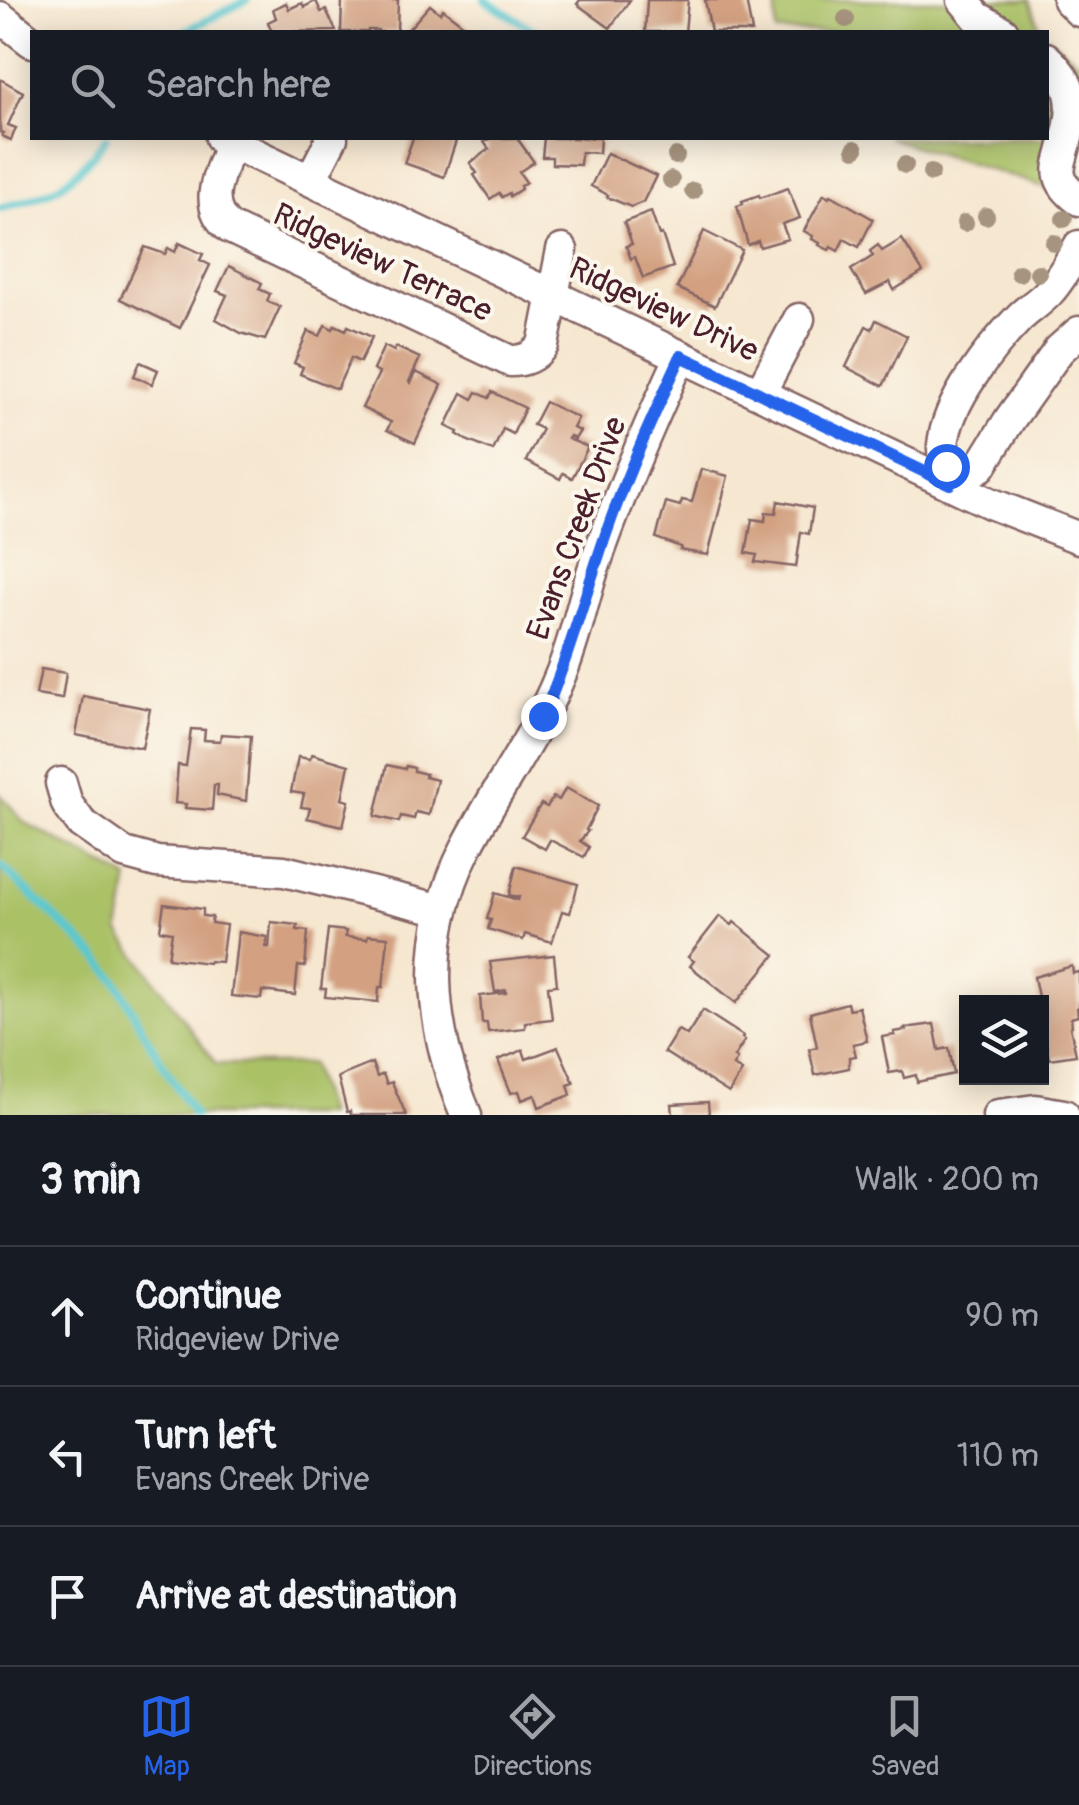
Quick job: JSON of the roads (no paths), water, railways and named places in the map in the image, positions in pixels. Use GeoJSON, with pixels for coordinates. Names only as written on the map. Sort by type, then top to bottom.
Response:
{"type":"FeatureCollection","features":[{"type":"Feature","properties":{"kind":"street"},"geometry":{"type":"LineString","coordinates":[[1068,0],[1079,12]]}},
{"type":"Feature","properties":{"kind":"street"},"geometry":{"type":"LineString","coordinates":[[0,17],[30,40]]}},
{"type":"Feature","properties":{"kind":"street"},"geometry":{"type":"LineString","coordinates":[[966,21],[996,30]]}},
{"type":"Feature","properties":{"kind":"street"},"geometry":{"type":"LineString","coordinates":[[1049,60],[1071,77],[1077,92],[1076,112],[1059,169],[1060,179],[1079,200]]}},
{"type":"Feature","properties":{"kind":"street","name":"Ridgeview Drive"},"geometry":{"type":"LineString","coordinates":[[226,140],[950,484],[1079,538]]}},
{"type":"Feature","properties":{"kind":"street","name":"Ridgeview Terrace"},"geometry":{"type":"LineString","coordinates":[[226,140],[214,195],[214,209],[220,220],[492,353],[510,361],[535,355],[543,344],[553,294]]}},
{"type":"Feature","properties":{"kind":"street"},"geometry":{"type":"LineString","coordinates":[[311,179],[331,140]]}},
{"type":"Feature","properties":{"kind":"street"},"geometry":{"type":"LineString","coordinates":[[1019,318],[1069,341],[1010,419],[981,466],[950,484],[943,447],[957,404],[978,368],[1019,318],[1050,292],[1079,246]]}},
{"type":"Feature","properties":{"kind":"street"},"geometry":{"type":"LineString","coordinates":[[553,294],[562,250]]}},
{"type":"Feature","properties":{"kind":"street"},"geometry":{"type":"LineString","coordinates":[[760,393],[799,319]]}},
{"type":"Feature","properties":{"kind":"street","name":"Evans Creek Drive"},"geometry":{"type":"LineString","coordinates":[[466,1115],[450,1076],[438,1022],[436,952],[443,910],[465,850],[543,716],[562,673],[608,528],[681,356]]}},
{"type":"Feature","properties":{"kind":"street"},"geometry":{"type":"LineString","coordinates":[[62,783],[67,804],[81,823],[124,853],[157,862],[284,871],[443,910]]}},
{"type":"Feature","properties":{"kind":"street"},"geometry":{"type":"LineString","coordinates":[[998,1115],[1035,1110],[1064,1115]]}},
{"type":"Feature","properties":{"kind":"waterway"},"geometry":{"type":"LineString","coordinates":[[188,30],[247,0]]}},
{"type":"Feature","properties":{"kind":"waterway"},"geometry":{"type":"LineString","coordinates":[[485,0],[534,30]]}},
{"type":"Feature","properties":{"kind":"waterway"},"geometry":{"type":"LineString","coordinates":[[0,208],[60,185],[83,166],[104,140]]}},
{"type":"Feature","properties":{"kind":"waterway"},"geometry":{"type":"LineString","coordinates":[[0,865],[99,959],[117,982],[194,1115]]}}]}
